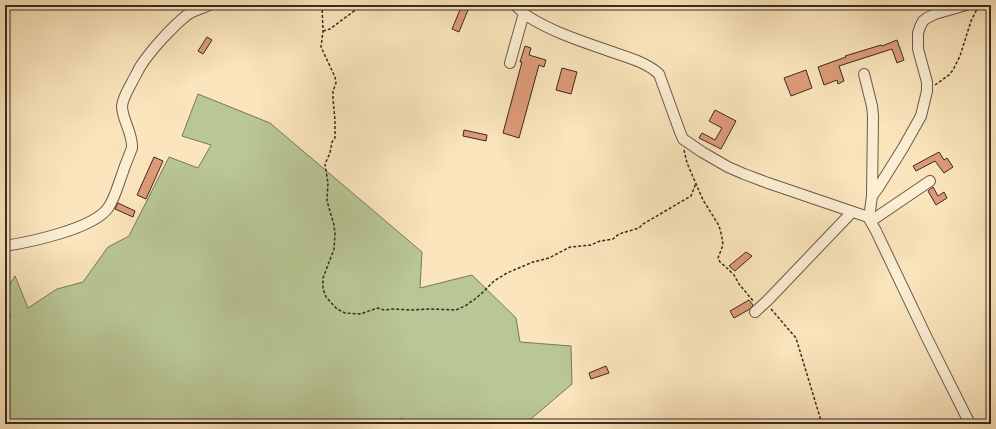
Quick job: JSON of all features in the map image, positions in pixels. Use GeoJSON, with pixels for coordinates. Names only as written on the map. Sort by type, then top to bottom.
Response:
{"type":"FeatureCollection","features":[{"type":"Feature","properties":{"kind":"street"},"geometry":{"type":"LineString","coordinates":[[5,246],[52,236],[97,218],[108,208],[114,197],[132,148],[132,141],[122,110],[126,93],[140,67],[163,38],[188,14],[210,5]]}},
{"type":"Feature","properties":{"kind":"street"},"geometry":{"type":"LineString","coordinates":[[515,5],[528,17],[537,22],[561,33],[626,56],[655,70],[659,74],[680,132],[684,139],[702,152],[728,167],[744,174],[869,219]]}},
{"type":"Feature","properties":{"kind":"street"},"geometry":{"type":"LineString","coordinates":[[872,196],[903,148],[921,116],[927,91],[927,82],[918,49],[918,33],[920,27],[923,21],[935,14],[966,5]]}},
{"type":"Feature","properties":{"kind":"street"},"geometry":{"type":"LineString","coordinates":[[510,63],[524,13]]}},
{"type":"Feature","properties":{"kind":"street"},"geometry":{"type":"LineString","coordinates":[[864,74],[873,116],[872,196],[869,219],[970,424]]}},
{"type":"Feature","properties":{"kind":"street"},"geometry":{"type":"LineString","coordinates":[[869,219],[930,181]]}},
{"type":"Feature","properties":{"kind":"street"},"geometry":{"type":"LineString","coordinates":[[757,310],[852,212]]}},
{"type":"Feature","properties":{"kind":"path"},"geometry":{"type":"LineString","coordinates":[[322,5],[324,31],[321,47],[335,77],[336,83],[333,91],[335,138],[332,142],[330,153],[325,164],[328,183],[327,202],[334,225],[335,234],[334,249],[324,278],[323,288],[326,296],[337,309],[345,313],[360,314],[378,308],[384,310],[456,310],[475,299],[499,277],[533,262],[549,258],[570,247],[582,246],[613,239],[619,234],[639,228],[643,224],[691,196],[696,183]]}},
{"type":"Feature","properties":{"kind":"path"},"geometry":{"type":"LineString","coordinates":[[324,31],[330,29],[362,5]]}},
{"type":"Feature","properties":{"kind":"path"},"geometry":{"type":"LineString","coordinates":[[927,91],[953,70],[960,56],[978,5]]}},
{"type":"Feature","properties":{"kind":"path"},"geometry":{"type":"LineString","coordinates":[[684,139],[685,154],[702,200],[720,229],[723,245],[718,258],[720,262],[734,275],[757,310]]}},
{"type":"Feature","properties":{"kind":"path"},"geometry":{"type":"LineString","coordinates":[[768,300],[772,311],[796,338],[822,424]]}},
{"type":"Feature","properties":{"kind":"green space"},"geometry":{"type":"Polygon","coordinates":[[[198,94],[270,123],[422,252],[420,288],[472,275],[516,318],[520,342],[571,346],[572,384],[525,424],[406,424],[402,418],[393,424],[5,424],[5,325],[11,316],[5,311],[5,293],[15,276],[28,308],[57,289],[83,282],[108,247],[129,236],[169,157],[198,168],[211,145],[182,136],[198,94]]]}},
{"type":"Feature","properties":{"kind":"building"},"geometry":{"type":"Polygon","coordinates":[[[462,5],[470,5],[459,32],[452,29],[462,5]]]}},
{"type":"Feature","properties":{"kind":"building"},"geometry":{"type":"Polygon","coordinates":[[[207,37],[212,40],[203,54],[198,51],[207,37]]]}},
{"type":"Feature","properties":{"kind":"building"},"geometry":{"type":"Polygon","coordinates":[[[897,40],[904,60],[897,63],[892,49],[839,66],[844,81],[838,84],[837,80],[824,85],[818,67],[846,57],[845,56],[881,45],[882,46],[897,40]]]}},
{"type":"Feature","properties":{"kind":"building"},"geometry":{"type":"Polygon","coordinates":[[[525,46],[531,48],[529,55],[546,60],[544,67],[539,65],[519,138],[503,133],[525,46]]]}},
{"type":"Feature","properties":{"kind":"building"},"geometry":{"type":"Polygon","coordinates":[[[562,68],[577,72],[571,94],[556,90],[562,68]]]}},
{"type":"Feature","properties":{"kind":"building"},"geometry":{"type":"Polygon","coordinates":[[[806,70],[812,88],[791,96],[784,78],[806,70]]]}},
{"type":"Feature","properties":{"kind":"building"},"geometry":{"type":"Polygon","coordinates":[[[715,110],[736,121],[721,149],[699,138],[702,133],[715,140],[722,128],[709,121],[715,110]]]}},
{"type":"Feature","properties":{"kind":"building"},"geometry":{"type":"Polygon","coordinates":[[[464,130],[487,135],[486,141],[463,136],[464,130]]]}},
{"type":"Feature","properties":{"kind":"building"},"geometry":{"type":"Polygon","coordinates":[[[939,152],[944,160],[947,158],[953,167],[944,173],[935,161],[916,171],[913,166],[939,152]]]}},
{"type":"Feature","properties":{"kind":"building"},"geometry":{"type":"Polygon","coordinates":[[[154,157],[163,161],[146,199],[137,195],[154,157]]]}},
{"type":"Feature","properties":{"kind":"building"},"geometry":{"type":"Polygon","coordinates":[[[933,187],[938,196],[944,192],[947,198],[936,205],[928,191],[933,187]]]}},
{"type":"Feature","properties":{"kind":"building"},"geometry":{"type":"Polygon","coordinates":[[[118,203],[135,211],[133,217],[115,209],[118,203]]]}},
{"type":"Feature","properties":{"kind":"building"},"geometry":{"type":"Polygon","coordinates":[[[746,252],[752,256],[735,271],[729,266],[746,252]]]}},
{"type":"Feature","properties":{"kind":"building"},"geometry":{"type":"Polygon","coordinates":[[[749,300],[753,305],[750,309],[734,318],[730,311],[749,300]]]}},
{"type":"Feature","properties":{"kind":"building"},"geometry":{"type":"Polygon","coordinates":[[[606,366],[609,373],[591,379],[589,373],[606,366]]]}}]}
